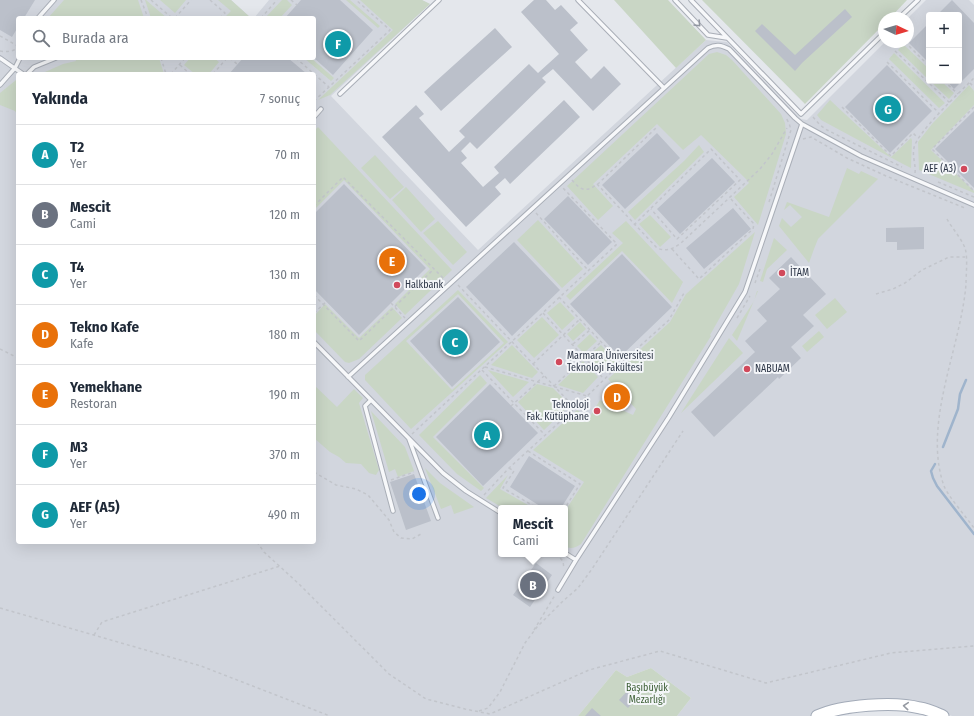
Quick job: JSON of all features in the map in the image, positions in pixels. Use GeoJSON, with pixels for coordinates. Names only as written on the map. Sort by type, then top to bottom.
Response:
{"type":"FeatureCollection","features":[{"type":"Feature","properties":{"kind":"main road"},"geometry":{"type":"LineString","coordinates":[[817,716],[826,712],[852,707],[885,704],[920,708],[943,716]]}},
{"type":"Feature","properties":{"kind":"lane"},"geometry":{"type":"LineString","coordinates":[[40,16],[54,0]]}},
{"type":"Feature","properties":{"kind":"lane"},"geometry":{"type":"LineString","coordinates":[[340,94],[439,0]]}},
{"type":"Feature","properties":{"kind":"lane"},"geometry":{"type":"LineString","coordinates":[[578,0],[664,88]]}},
{"type":"Feature","properties":{"kind":"lane"},"geometry":{"type":"LineString","coordinates":[[675,0],[708,35],[727,38]]}},
{"type":"Feature","properties":{"kind":"lane"},"geometry":{"type":"LineString","coordinates":[[691,0],[801,114],[878,39]]}},
{"type":"Feature","properties":{"kind":"lane"},"geometry":{"type":"LineString","coordinates":[[905,12],[918,0]]}},
{"type":"Feature","properties":{"kind":"lane"},"geometry":{"type":"LineString","coordinates":[[348,378],[664,88],[713,45],[729,49],[802,124],[861,156],[974,204]]}},
{"type":"Feature","properties":{"kind":"lane"},"geometry":{"type":"LineString","coordinates":[[0,58],[20,72]]}},
{"type":"Feature","properties":{"kind":"lane"},"geometry":{"type":"LineString","coordinates":[[0,85],[15,68],[19,60]]}},
{"type":"Feature","properties":{"kind":"lane"},"geometry":{"type":"LineString","coordinates":[[29,72],[34,67],[51,60]]}},
{"type":"Feature","properties":{"kind":"lane"},"geometry":{"type":"LineString","coordinates":[[316,115],[321,109]]}},
{"type":"Feature","properties":{"kind":"lane"},"geometry":{"type":"LineString","coordinates":[[558,590],[669,418],[745,292],[802,124]]}},
{"type":"Feature","properties":{"kind":"lane"},"geometry":{"type":"LineString","coordinates":[[316,344],[408,438],[454,482],[498,511]]}},
{"type":"Feature","properties":{"kind":"lane"},"geometry":{"type":"LineString","coordinates":[[371,400],[365,406],[393,511]]}},
{"type":"Feature","properties":{"kind":"lane"},"geometry":{"type":"LineString","coordinates":[[408,438],[438,518]]}},
{"type":"Feature","properties":{"kind":"lane"},"geometry":{"type":"LineString","coordinates":[[568,555],[576,560]]}},
{"type":"Feature","properties":{"kind":"path"},"geometry":{"type":"LineString","coordinates":[[142,0],[147,16]]}},
{"type":"Feature","properties":{"kind":"path"},"geometry":{"type":"LineString","coordinates":[[151,0],[171,16]]}},
{"type":"Feature","properties":{"kind":"path"},"geometry":{"type":"LineString","coordinates":[[176,16],[191,0]]}},
{"type":"Feature","properties":{"kind":"path"},"geometry":{"type":"LineString","coordinates":[[210,0],[225,13],[223,16]]}},
{"type":"Feature","properties":{"kind":"path"},"geometry":{"type":"LineString","coordinates":[[263,16],[277,0]]}},
{"type":"Feature","properties":{"kind":"path"},"geometry":{"type":"LineString","coordinates":[[292,0],[297,5]]}},
{"type":"Feature","properties":{"kind":"path"},"geometry":{"type":"LineString","coordinates":[[316,99],[390,30],[356,0]]}},
{"type":"Feature","properties":{"kind":"path"},"geometry":{"type":"LineString","coordinates":[[0,36],[16,46]]}},
{"type":"Feature","properties":{"kind":"path"},"geometry":{"type":"LineString","coordinates":[[911,48],[926,63]]}},
{"type":"Feature","properties":{"kind":"path"},"geometry":{"type":"LineString","coordinates":[[0,51],[6,52],[16,49]]}},
{"type":"Feature","properties":{"kind":"path"},"geometry":{"type":"LineString","coordinates":[[895,52],[950,103]]}},
{"type":"Feature","properties":{"kind":"path"},"geometry":{"type":"LineString","coordinates":[[162,60],[165,72]]}},
{"type":"Feature","properties":{"kind":"path"},"geometry":{"type":"LineString","coordinates":[[173,72],[183,60]]}},
{"type":"Feature","properties":{"kind":"path"},"geometry":{"type":"LineString","coordinates":[[232,60],[237,64]]}},
{"type":"Feature","properties":{"kind":"path"},"geometry":{"type":"LineString","coordinates":[[298,60],[312,72]]}},
{"type":"Feature","properties":{"kind":"path"},"geometry":{"type":"LineString","coordinates":[[215,72],[224,62]]}},
{"type":"Feature","properties":{"kind":"path"},"geometry":{"type":"LineString","coordinates":[[887,62],[939,113]]}},
{"type":"Feature","properties":{"kind":"path"},"geometry":{"type":"LineString","coordinates":[[180,64],[188,72]]}},
{"type":"Feature","properties":{"kind":"path"},"geometry":{"type":"LineString","coordinates":[[316,76],[329,87]]}},
{"type":"Feature","properties":{"kind":"path"},"geometry":{"type":"LineString","coordinates":[[913,179],[916,171],[914,148],[918,138],[939,113],[974,78]]}},
{"type":"Feature","properties":{"kind":"path"},"geometry":{"type":"LineString","coordinates":[[969,83],[974,87]]}},
{"type":"Feature","properties":{"kind":"path"},"geometry":{"type":"LineString","coordinates":[[947,84],[958,94]]}},
{"type":"Feature","properties":{"kind":"path"},"geometry":{"type":"LineString","coordinates":[[842,107],[891,156],[913,132],[918,138]]}},
{"type":"Feature","properties":{"kind":"path"},"geometry":{"type":"LineString","coordinates":[[974,107],[960,123],[932,149],[974,191]]}},
{"type":"Feature","properties":{"kind":"path"},"geometry":{"type":"LineString","coordinates":[[768,205],[791,130],[783,113]]}},
{"type":"Feature","properties":{"kind":"path"},"geometry":{"type":"LineString","coordinates":[[814,117],[820,125],[827,130],[908,170]]}},
{"type":"Feature","properties":{"kind":"path"},"geometry":{"type":"LineString","coordinates":[[568,176],[577,186],[582,189],[590,189],[657,127]]}},
{"type":"Feature","properties":{"kind":"path"},"geometry":{"type":"LineString","coordinates":[[597,184],[657,248],[662,250],[672,249],[680,244],[760,169],[772,154],[787,128]]}},
{"type":"Feature","properties":{"kind":"path"},"geometry":{"type":"LineString","coordinates":[[800,143],[802,139],[811,137],[847,158],[909,187],[967,209]]}},
{"type":"Feature","properties":{"kind":"path"},"geometry":{"type":"LineString","coordinates":[[634,225],[650,209],[711,149],[740,180],[677,239],[650,209]]}},
{"type":"Feature","properties":{"kind":"path"},"geometry":{"type":"LineString","coordinates":[[316,204],[343,177],[445,280]]}},
{"type":"Feature","properties":{"kind":"path"},"geometry":{"type":"LineString","coordinates":[[937,182],[974,196]]}},
{"type":"Feature","properties":{"kind":"path"},"geometry":{"type":"LineString","coordinates":[[412,434],[616,244],[563,188]]}},
{"type":"Feature","properties":{"kind":"path"},"geometry":{"type":"LineString","coordinates":[[672,249],[699,279],[753,229],[754,224],[730,197]]}},
{"type":"Feature","properties":{"kind":"path"},"geometry":{"type":"LineString","coordinates":[[536,213],[588,270]]}},
{"type":"Feature","properties":{"kind":"path"},"geometry":{"type":"LineString","coordinates":[[947,220],[965,248],[966,274],[965,299],[940,413],[938,446],[940,466],[945,487],[974,528]]}},
{"type":"Feature","properties":{"kind":"path"},"geometry":{"type":"LineString","coordinates":[[876,294],[893,289],[905,283],[922,270],[949,257],[966,257]]}},
{"type":"Feature","properties":{"kind":"path"},"geometry":{"type":"LineString","coordinates":[[316,297],[359,341],[434,269]]}},
{"type":"Feature","properties":{"kind":"path"},"geometry":{"type":"LineString","coordinates":[[755,283],[760,269]]}},
{"type":"Feature","properties":{"kind":"path"},"geometry":{"type":"LineString","coordinates":[[444,285],[449,279]]}},
{"type":"Feature","properties":{"kind":"path"},"geometry":{"type":"LineString","coordinates":[[458,285],[575,408]]}},
{"type":"Feature","properties":{"kind":"path"},"geometry":{"type":"LineString","coordinates":[[735,321],[750,298],[752,291]]}},
{"type":"Feature","properties":{"kind":"path"},"geometry":{"type":"LineString","coordinates":[[479,500],[509,468],[669,320],[684,293]]}},
{"type":"Feature","properties":{"kind":"path"},"geometry":{"type":"LineString","coordinates":[[559,297],[621,363]]}},
{"type":"Feature","properties":{"kind":"path"},"geometry":{"type":"LineString","coordinates":[[316,311],[326,302]]}},
{"type":"Feature","properties":{"kind":"path"},"geometry":{"type":"LineString","coordinates":[[391,303],[405,318]]}},
{"type":"Feature","properties":{"kind":"path"},"geometry":{"type":"LineString","coordinates":[[543,313],[604,379]]}},
{"type":"Feature","properties":{"kind":"path"},"geometry":{"type":"LineString","coordinates":[[405,321],[410,316]]}},
{"type":"Feature","properties":{"kind":"path"},"geometry":{"type":"LineString","coordinates":[[533,364],[580,319]]}},
{"type":"Feature","properties":{"kind":"path"},"geometry":{"type":"LineString","coordinates":[[573,345],[590,330]]}},
{"type":"Feature","properties":{"kind":"path"},"geometry":{"type":"LineString","coordinates":[[554,386],[601,342]]}},
{"type":"Feature","properties":{"kind":"path"},"geometry":{"type":"LineString","coordinates":[[0,349],[16,357]]}},
{"type":"Feature","properties":{"kind":"path"},"geometry":{"type":"LineString","coordinates":[[485,367],[587,396]]}},
{"type":"Feature","properties":{"kind":"path"},"geometry":{"type":"LineString","coordinates":[[482,370],[545,436]]}},
{"type":"Feature","properties":{"kind":"path"},"geometry":{"type":"LineString","coordinates":[[512,406],[544,376]]}},
{"type":"Feature","properties":{"kind":"path"},"geometry":{"type":"LineString","coordinates":[[530,636],[583,582],[682,431]]}},
{"type":"Feature","properties":{"kind":"path"},"geometry":{"type":"LineString","coordinates":[[528,451],[580,484],[567,505]]}},
{"type":"Feature","properties":{"kind":"path"},"geometry":{"type":"LineString","coordinates":[[509,468],[514,471],[503,488],[532,505]]}},
{"type":"Feature","properties":{"kind":"path"},"geometry":{"type":"LineString","coordinates":[[386,482],[420,470]]}},
{"type":"Feature","properties":{"kind":"path"},"geometry":{"type":"LineString","coordinates":[[316,473],[336,485],[356,489],[368,495],[389,520],[394,532],[401,538],[412,540],[421,534]]}},
{"type":"Feature","properties":{"kind":"path"},"geometry":{"type":"LineString","coordinates":[[258,544],[264,552],[280,566],[388,674],[426,699],[490,714],[589,670],[660,651],[766,684],[891,653],[974,646]]}},
{"type":"Feature","properties":{"kind":"path"},"geometry":{"type":"LineString","coordinates":[[559,557],[563,562],[563,573]]}},
{"type":"Feature","properties":{"kind":"path"},"geometry":{"type":"LineString","coordinates":[[94,635],[102,622],[280,566]]}},
{"type":"Feature","properties":{"kind":"path"},"geometry":{"type":"LineString","coordinates":[[477,712],[488,708],[500,692],[525,643],[558,590]]}},
{"type":"Feature","properties":{"kind":"path"},"geometry":{"type":"LineString","coordinates":[[0,608],[201,666],[330,716]]}},
{"type":"Feature","properties":{"kind":"shaded area"},"geometry":{"type":"Polygon","coordinates":[[[0,0],[231,0],[249,16],[16,16],[16,60],[316,60],[316,16],[256,16],[269,0],[422,0],[430,4],[331,96],[478,250],[706,40],[727,42],[801,119],[807,120],[879,48],[914,48],[914,12],[926,0],[969,0],[974,5],[974,716],[952,716],[921,704],[825,710],[811,716],[677,716],[691,698],[651,668],[627,677],[616,670],[578,716],[0,716],[0,0]]]}},
{"type":"Feature","properties":{"kind":"green space"},"geometry":{"type":"Polygon","coordinates":[[[64,0],[138,0],[143,16],[50,16],[64,0]]]}},
{"type":"Feature","properties":{"kind":"green space"},"geometry":{"type":"Polygon","coordinates":[[[145,0],[165,16],[150,16],[145,0]]]}},
{"type":"Feature","properties":{"kind":"green space"},"geometry":{"type":"Polygon","coordinates":[[[160,0],[186,0],[175,13],[160,0]]]}},
{"type":"Feature","properties":{"kind":"green space"},"geometry":{"type":"Polygon","coordinates":[[[218,0],[231,0],[249,16],[226,16],[231,11],[218,0]]]}},
{"type":"Feature","properties":{"kind":"green space"},"geometry":{"type":"Polygon","coordinates":[[[282,0],[287,0],[292,5],[282,16],[267,16],[282,0]]]}},
{"type":"Feature","properties":{"kind":"green space"},"geometry":{"type":"Polygon","coordinates":[[[346,0],[350,0],[380,26],[378,28],[346,0]]]}},
{"type":"Feature","properties":{"kind":"green space"},"geometry":{"type":"Polygon","coordinates":[[[360,0],[422,0],[430,4],[330,95],[318,100],[393,30],[360,0]]]}},
{"type":"Feature","properties":{"kind":"green space"},"geometry":{"type":"Polygon","coordinates":[[[614,0],[668,0],[706,40],[676,68],[614,0]]]}},
{"type":"Feature","properties":{"kind":"green space"},"geometry":{"type":"Polygon","coordinates":[[[702,0],[907,0],[896,12],[878,12],[878,30],[805,104],[702,0]]]}},
{"type":"Feature","properties":{"kind":"green space"},"geometry":{"type":"Polygon","coordinates":[[[900,48],[907,48],[926,66],[926,77],[898,50],[900,48]]]}},
{"type":"Feature","properties":{"kind":"green space"},"geometry":{"type":"Polygon","coordinates":[[[717,52],[726,55],[732,60],[781,114],[785,123],[786,134],[758,225],[734,197],[749,183],[746,179],[701,135],[683,150],[657,124],[593,184],[613,206],[598,220],[567,186],[709,54],[717,52]]]}},
{"type":"Feature","properties":{"kind":"green space"},"geometry":{"type":"Polygon","coordinates":[[[894,53],[945,103],[939,108],[889,59],[894,53]]]}},
{"type":"Feature","properties":{"kind":"green space"},"geometry":{"type":"Polygon","coordinates":[[[160,60],[163,72],[45,72],[63,64],[76,61],[160,60]]]}},
{"type":"Feature","properties":{"kind":"green space"},"geometry":{"type":"Polygon","coordinates":[[[188,60],[216,60],[219,62],[211,72],[193,72],[184,65],[188,60]]]}},
{"type":"Feature","properties":{"kind":"green space"},"geometry":{"type":"Polygon","coordinates":[[[306,60],[313,60],[334,78],[331,81],[306,60]]]}},
{"type":"Feature","properties":{"kind":"green space"},"geometry":{"type":"Polygon","coordinates":[[[16,80],[16,113],[0,105],[0,93],[16,80]]]}},
{"type":"Feature","properties":{"kind":"green space"},"geometry":{"type":"Polygon","coordinates":[[[933,84],[944,84],[954,93],[949,99],[933,84]]]}},
{"type":"Feature","properties":{"kind":"green space"},"geometry":{"type":"Polygon","coordinates":[[[969,85],[974,91],[974,105],[931,150],[974,191],[974,193],[919,170],[918,142],[932,124],[969,85]]]}},
{"type":"Feature","properties":{"kind":"green space"},"geometry":{"type":"Polygon","coordinates":[[[830,100],[891,157],[911,138],[911,168],[821,120],[817,115],[830,100]]]}},
{"type":"Feature","properties":{"kind":"green space"},"geometry":{"type":"Polygon","coordinates":[[[318,127],[452,270],[405,315],[395,304],[430,269],[344,180],[316,208],[316,129],[318,127]]]}},
{"type":"Feature","properties":{"kind":"green space"},"geometry":{"type":"Polygon","coordinates":[[[699,145],[704,152],[635,220],[628,212],[684,161],[699,145]]]}},
{"type":"Feature","properties":{"kind":"green space"},"geometry":{"type":"Polygon","coordinates":[[[375,155],[404,187],[390,199],[361,168],[375,155]]]}},
{"type":"Feature","properties":{"kind":"green space"},"geometry":{"type":"Polygon","coordinates":[[[847,168],[859,174],[861,171],[878,179],[818,239],[809,263],[779,226],[782,218],[791,227],[802,217],[790,205],[784,210],[787,202],[829,217],[847,168]]]}},
{"type":"Feature","properties":{"kind":"green space"},"geometry":{"type":"Polygon","coordinates":[[[406,187],[435,219],[421,232],[392,200],[406,187]]]}},
{"type":"Feature","properties":{"kind":"green space"},"geometry":{"type":"Polygon","coordinates":[[[650,215],[671,237],[660,247],[639,224],[650,215]]]}},
{"type":"Feature","properties":{"kind":"green space"},"geometry":{"type":"Polygon","coordinates":[[[538,220],[583,269],[562,288],[517,240],[538,220]]]}},
{"type":"Feature","properties":{"kind":"green space"},"geometry":{"type":"Polygon","coordinates":[[[438,221],[467,252],[453,265],[423,233],[438,221]]]}},
{"type":"Feature","properties":{"kind":"green space"},"geometry":{"type":"Polygon","coordinates":[[[626,221],[683,282],[672,303],[622,251],[570,300],[566,296],[623,243],[612,233],[626,221]]]}},
{"type":"Feature","properties":{"kind":"green space"},"geometry":{"type":"Polygon","coordinates":[[[755,232],[739,284],[710,335],[711,336],[581,544],[574,548],[568,548],[568,506],[584,482],[533,450],[577,410],[589,418],[600,400],[633,415],[636,409],[608,379],[670,322],[686,294],[755,232]]]}},
{"type":"Feature","properties":{"kind":"green space"},"geometry":{"type":"Polygon","coordinates":[[[774,238],[787,250],[767,269],[763,282],[760,281],[774,238]]]}},
{"type":"Feature","properties":{"kind":"green space"},"geometry":{"type":"Polygon","coordinates":[[[458,290],[508,342],[411,429],[365,380],[365,375],[458,290]],[[458,294],[406,341],[452,390],[504,343],[458,294]]]}},
{"type":"Feature","properties":{"kind":"green space"},"geometry":{"type":"Polygon","coordinates":[[[835,298],[847,312],[827,329],[815,315],[835,298]]]}},
{"type":"Feature","properties":{"kind":"green space"},"geometry":{"type":"Polygon","coordinates":[[[560,302],[575,318],[562,330],[547,313],[560,302]]]}},
{"type":"Feature","properties":{"kind":"green space"},"geometry":{"type":"Polygon","coordinates":[[[753,302],[737,341],[732,335],[753,302]]]}},
{"type":"Feature","properties":{"kind":"green space"},"geometry":{"type":"Polygon","coordinates":[[[325,304],[359,338],[392,307],[402,318],[359,359],[349,363],[345,362],[316,332],[316,314],[325,304]]]}},
{"type":"Feature","properties":{"kind":"green space"},"geometry":{"type":"Polygon","coordinates":[[[542,317],[559,335],[534,358],[517,340],[542,317]]]}},
{"type":"Feature","properties":{"kind":"green space"},"geometry":{"type":"Polygon","coordinates":[[[580,322],[586,329],[573,341],[567,334],[580,322]]]}},
{"type":"Feature","properties":{"kind":"green space"},"geometry":{"type":"Polygon","coordinates":[[[819,331],[824,337],[807,352],[802,346],[819,331]]]}},
{"type":"Feature","properties":{"kind":"green space"},"geometry":{"type":"Polygon","coordinates":[[[590,334],[597,341],[584,353],[577,346],[590,334]]]}},
{"type":"Feature","properties":{"kind":"green space"},"geometry":{"type":"Polygon","coordinates":[[[729,338],[743,353],[681,413],[729,338]]]}},
{"type":"Feature","properties":{"kind":"green space"},"geometry":{"type":"Polygon","coordinates":[[[512,345],[538,372],[532,378],[491,365],[512,345]]]}},
{"type":"Feature","properties":{"kind":"green space"},"geometry":{"type":"Polygon","coordinates":[[[601,345],[616,361],[603,373],[588,356],[601,345]]]}},
{"type":"Feature","properties":{"kind":"green space"},"geometry":{"type":"Polygon","coordinates":[[[583,361],[598,377],[583,393],[558,385],[583,361]]]}},
{"type":"Feature","properties":{"kind":"green space"},"geometry":{"type":"Polygon","coordinates":[[[488,370],[529,382],[513,397],[488,370]]]}},
{"type":"Feature","properties":{"kind":"green space"},"geometry":{"type":"Polygon","coordinates":[[[480,375],[487,383],[433,437],[484,488],[481,491],[457,474],[419,435],[480,375]]]}},
{"type":"Feature","properties":{"kind":"green space"},"geometry":{"type":"Polygon","coordinates":[[[537,384],[553,388],[570,405],[544,430],[518,402],[537,384]]]}},
{"type":"Feature","properties":{"kind":"green space"},"geometry":{"type":"Polygon","coordinates":[[[316,387],[337,407],[354,389],[363,398],[359,403],[379,470],[376,475],[369,473],[361,464],[346,463],[316,440],[316,387]]]}},
{"type":"Feature","properties":{"kind":"green space"},"geometry":{"type":"Polygon","coordinates":[[[371,411],[405,447],[414,471],[398,477],[395,469],[389,472],[371,411]]]}},
{"type":"Feature","properties":{"kind":"green space"},"geometry":{"type":"Polygon","coordinates":[[[425,468],[440,483],[474,507],[454,514],[451,505],[441,509],[425,468]]]}},
{"type":"Feature","properties":{"kind":"green space"},"geometry":{"type":"Polygon","coordinates":[[[508,475],[500,489],[528,505],[498,505],[486,498],[508,475]]]}},
{"type":"Feature","properties":{"kind":"green space","name":"Başıbüyük Mezarlığı"},"geometry":{"type":"Polygon","coordinates":[[[651,668],[691,698],[677,716],[578,716],[616,670],[627,677],[651,668]]]}},
{"type":"Feature","properties":{"kind":"building"},"geometry":{"type":"Polygon","coordinates":[[[0,0],[35,0],[25,16],[16,16],[16,30],[12,37],[0,30],[0,0]]]}},
{"type":"Feature","properties":{"kind":"building"},"geometry":{"type":"Polygon","coordinates":[[[301,0],[340,0],[373,30],[333,75],[316,60],[316,16],[287,16],[301,0]]]}},
{"type":"Feature","properties":{"kind":"building"},"geometry":{"type":"Polygon","coordinates":[[[534,0],[546,0],[555,10],[561,5],[578,23],[570,30],[588,50],[575,62],[591,79],[604,66],[621,84],[593,111],[553,69],[542,78],[546,82],[477,149],[470,142],[461,151],[467,158],[461,163],[483,187],[499,173],[494,167],[564,100],[580,117],[510,184],[505,178],[495,187],[501,194],[466,227],[382,137],[416,105],[424,114],[419,118],[449,152],[465,137],[459,131],[529,64],[538,73],[559,54],[521,12],[534,0]]]}},
{"type":"Feature","properties":{"kind":"building"},"geometry":{"type":"Polygon","coordinates":[[[952,0],[974,23],[974,69],[962,81],[962,12],[940,12],[952,0]]]}},
{"type":"Feature","properties":{"kind":"building"},"geometry":{"type":"Polygon","coordinates":[[[845,9],[852,17],[795,71],[755,31],[762,24],[795,55],[845,9]]]}},
{"type":"Feature","properties":{"kind":"building"},"geometry":{"type":"Polygon","coordinates":[[[926,26],[926,60],[914,48],[914,38],[926,26]]]}},
{"type":"Feature","properties":{"kind":"building"},"geometry":{"type":"Polygon","coordinates":[[[495,28],[512,47],[441,111],[424,92],[495,28]]]}},
{"type":"Feature","properties":{"kind":"building"},"geometry":{"type":"Polygon","coordinates":[[[241,60],[290,60],[305,72],[231,72],[241,60]]]}},
{"type":"Feature","properties":{"kind":"building"},"geometry":{"type":"Polygon","coordinates":[[[887,65],[932,111],[890,153],[845,107],[887,65]]]}},
{"type":"Feature","properties":{"kind":"building"},"geometry":{"type":"Polygon","coordinates":[[[950,84],[959,84],[954,89],[950,84]]]}},
{"type":"Feature","properties":{"kind":"building","name":"AEF (A3)"},"geometry":{"type":"Polygon","coordinates":[[[974,111],[974,188],[935,149],[974,111]]]}},
{"type":"Feature","properties":{"kind":"building"},"geometry":{"type":"Polygon","coordinates":[[[657,133],[680,158],[625,209],[602,185],[657,133]]]}},
{"type":"Feature","properties":{"kind":"building"},"geometry":{"type":"Polygon","coordinates":[[[712,158],[735,182],[680,234],[657,209],[712,158]]]}},
{"type":"Feature","properties":{"kind":"building"},"geometry":{"type":"Polygon","coordinates":[[[344,184],[426,268],[359,335],[316,291],[316,212],[344,184]]]}},
{"type":"Feature","properties":{"kind":"building"},"geometry":{"type":"Polygon","coordinates":[[[568,196],[612,242],[588,265],[544,219],[568,196]]]}},
{"type":"Feature","properties":{"kind":"building"},"geometry":{"type":"Polygon","coordinates":[[[733,208],[751,229],[704,269],[686,248],[733,208]]]}},
{"type":"Feature","properties":{"kind":"building"},"geometry":{"type":"Polygon","coordinates":[[[924,227],[924,249],[897,250],[897,242],[886,242],[886,228],[924,227]]]}},
{"type":"Feature","properties":{"kind":"building"},"geometry":{"type":"Polygon","coordinates":[[[514,242],[560,290],[512,336],[466,287],[514,242]]]}},
{"type":"Feature","properties":{"kind":"building"},"geometry":{"type":"Polygon","coordinates":[[[622,254],[672,307],[620,357],[570,304],[622,254]]]}},
{"type":"Feature","properties":{"kind":"building"},"geometry":{"type":"Polygon","coordinates":[[[791,257],[826,294],[803,315],[814,326],[791,347],[801,358],[779,379],[778,377],[714,437],[691,412],[755,352],[745,341],[767,321],[757,310],[780,289],[769,278],[791,257]]]}},
{"type":"Feature","properties":{"kind":"building"},"geometry":{"type":"Polygon","coordinates":[[[458,297],[500,342],[452,387],[410,341],[458,297]]]}},
{"type":"Feature","properties":{"kind":"building"},"geometry":{"type":"Polygon","coordinates":[[[490,384],[538,433],[483,486],[436,437],[490,384]]]}},
{"type":"Feature","properties":{"kind":"building"},"geometry":{"type":"Polygon","coordinates":[[[529,456],[575,486],[563,505],[538,505],[510,487],[529,456]]]}},
{"type":"Feature","properties":{"kind":"building"},"geometry":{"type":"Polygon","coordinates":[[[414,474],[431,521],[406,530],[390,482],[414,474]]]}},
{"type":"Feature","properties":{"kind":"building"},"geometry":{"type":"Polygon","coordinates":[[[536,563],[552,575],[530,607],[513,595],[536,563]]]}},
{"type":"Feature","properties":{"kind":"building"},"geometry":{"type":"Polygon","coordinates":[[[630,688],[639,696],[628,708],[619,700],[630,688]]]}},
{"type":"Feature","properties":{"kind":"building"},"geometry":{"type":"Polygon","coordinates":[[[592,708],[601,716],[585,716],[592,708]]]}},
{"type":"Feature","properties":{"kind":"waterway"},"geometry":{"type":"LineString","coordinates":[[943,447],[958,409],[960,394],[966,380]]}},
{"type":"Feature","properties":{"kind":"waterway"},"geometry":{"type":"LineString","coordinates":[[935,464],[931,471],[937,486],[974,534]]}},
{"type":"Feature","properties":{"kind":"place","name":"M3"},"geometry":{"type":"Point","coordinates":[338,44]}},
{"type":"Feature","properties":{"kind":"place","name":"AEF (A5)"},"geometry":{"type":"Point","coordinates":[888,109]}},
{"type":"Feature","properties":{"kind":"place","name":"AEF (A3)"},"geometry":{"type":"Point","coordinates":[964,169]}},
{"type":"Feature","properties":{"kind":"place","name":"Yemekhane"},"geometry":{"type":"Point","coordinates":[392,261]}},
{"type":"Feature","properties":{"kind":"place","name":"İTAM"},"geometry":{"type":"Point","coordinates":[782,273]}},
{"type":"Feature","properties":{"kind":"place","name":"Halkbank"},"geometry":{"type":"Point","coordinates":[397,285]}},
{"type":"Feature","properties":{"kind":"place","name":"T4"},"geometry":{"type":"Point","coordinates":[455,342]}},
{"type":"Feature","properties":{"kind":"place","name":"Marmara Üniversitesi Teknoloji Fakültesi"},"geometry":{"type":"Point","coordinates":[559,362]}},
{"type":"Feature","properties":{"kind":"place","name":"NABUAM"},"geometry":{"type":"Point","coordinates":[747,369]}},
{"type":"Feature","properties":{"kind":"place","name":"Tekno Kafe"},"geometry":{"type":"Point","coordinates":[617,397]}},
{"type":"Feature","properties":{"kind":"place","name":"Teknoloji Fak. Kütüphane"},"geometry":{"type":"Point","coordinates":[597,411]}},
{"type":"Feature","properties":{"kind":"place","name":"T2"},"geometry":{"type":"Point","coordinates":[487,435]}},
{"type":"Feature","properties":{"kind":"place","name":"Mescit"},"geometry":{"type":"Point","coordinates":[533,585]}}]}
